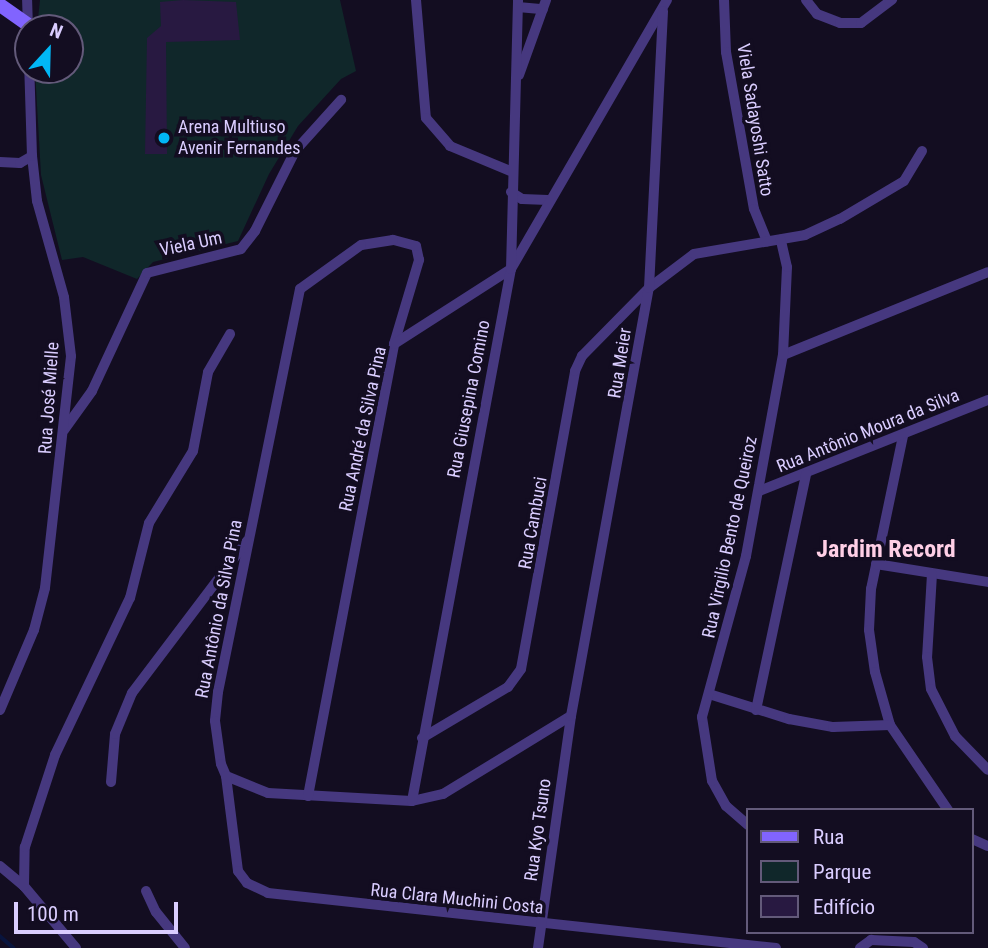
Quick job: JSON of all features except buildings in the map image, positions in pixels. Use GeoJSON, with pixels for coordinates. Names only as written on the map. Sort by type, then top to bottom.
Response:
{"type":"FeatureCollection","features":[{"type":"Feature","properties":{"kind":"main road"},"geometry":{"type":"LineString","coordinates":[[1,3],[19,14]]}},
{"type":"Feature","properties":{"kind":"street"},"geometry":{"type":"LineString","coordinates":[[416,0],[426,118],[450,146],[510,171]]}},
{"type":"Feature","properties":{"kind":"street","name":"Rua André da Silva Pina"},"geometry":{"type":"LineString","coordinates":[[308,796],[394,344],[510,269],[667,0]]}},
{"type":"Feature","properties":{"kind":"street","name":"Viela Sadayoshi Satto"},"geometry":{"type":"LineString","coordinates":[[724,0],[726,52],[754,209],[767,242]]}},
{"type":"Feature","properties":{"kind":"street"},"geometry":{"type":"LineString","coordinates":[[806,0],[817,14],[840,23],[861,23],[892,0]]}},
{"type":"Feature","properties":{"kind":"street"},"geometry":{"type":"LineString","coordinates":[[515,86],[544,4],[518,3]]}},
{"type":"Feature","properties":{"kind":"street","name":"Rua Giusepina Comino"},"geometry":{"type":"LineString","coordinates":[[412,801],[510,269],[510,171],[518,3]]}},
{"type":"Feature","properties":{"kind":"street","name":"Rua Meier"},"geometry":{"type":"LineString","coordinates":[[571,716],[649,288],[663,11]]}},
{"type":"Feature","properties":{"kind":"street","name":"Rua José Mielle"},"geometry":{"type":"LineString","coordinates":[[0,710],[34,630],[45,588],[71,356],[69,328],[37,201],[29,84]]}},
{"type":"Feature","properties":{"kind":"street","name":"Viela Um"},"geometry":{"type":"LineString","coordinates":[[64,430],[92,391],[147,273],[241,248],[255,230],[295,151],[341,100]]}},
{"type":"Feature","properties":{"kind":"street","name":"Rua Cambuci"},"geometry":{"type":"LineString","coordinates":[[422,738],[508,687],[521,669],[575,371],[582,356],[649,288],[694,254],[805,235],[870,204],[904,181],[922,151]]}},
{"type":"Feature","properties":{"kind":"street"},"geometry":{"type":"LineString","coordinates":[[0,162],[20,163],[32,156]]}},
{"type":"Feature","properties":{"kind":"street"},"geometry":{"type":"LineString","coordinates":[[511,192],[522,199],[548,200]]}},
{"type":"Feature","properties":{"kind":"street","name":"Rua Antônio da Silva Pina"},"geometry":{"type":"LineString","coordinates":[[226,776],[215,721],[247,540],[300,289],[361,245],[393,240],[416,246],[419,260],[394,344]]}},
{"type":"Feature","properties":{"kind":"street","name":"Rua Virgilio Bento de Queiroz"},"geometry":{"type":"LineString","coordinates":[[746,823],[726,806],[712,781],[702,717],[759,491],[783,355],[787,267],[781,240]]}},
{"type":"Feature","properties":{"kind":"street"},"geometry":{"type":"LineString","coordinates":[[783,355],[988,272]]}},
{"type":"Feature","properties":{"kind":"street"},"geometry":{"type":"LineString","coordinates":[[24,886],[25,847],[55,755],[130,598],[149,523],[193,451],[208,372],[230,334]]}},
{"type":"Feature","properties":{"kind":"street","name":"Rua Antônio Moura da Silva"},"geometry":{"type":"LineString","coordinates":[[759,491],[988,400]]}},
{"type":"Feature","properties":{"kind":"street"},"geometry":{"type":"LineString","coordinates":[[903,436],[876,564],[869,631],[875,672],[890,725],[947,808]]}},
{"type":"Feature","properties":{"kind":"street"},"geometry":{"type":"LineString","coordinates":[[755,709],[807,474]]}},
{"type":"Feature","properties":{"kind":"street"},"geometry":{"type":"LineString","coordinates":[[111,782],[115,734],[132,693],[247,540]]}},
{"type":"Feature","properties":{"kind":"street"},"geometry":{"type":"LineString","coordinates":[[876,564],[988,582]]}},
{"type":"Feature","properties":{"kind":"street"},"geometry":{"type":"LineString","coordinates":[[932,575],[927,657],[931,689],[955,736],[988,769]]}},
{"type":"Feature","properties":{"kind":"street"},"geometry":{"type":"LineString","coordinates":[[709,694],[755,709],[833,727],[890,725]]}},
{"type":"Feature","properties":{"kind":"street"},"geometry":{"type":"LineString","coordinates":[[226,776],[247,788],[308,796],[412,801],[443,794],[571,716]]}},
{"type":"Feature","properties":{"kind":"street","name":"Rua Kyo Tsuno"},"geometry":{"type":"LineString","coordinates":[[538,948],[571,716]]}},
{"type":"Feature","properties":{"kind":"street","name":"Rua Clara Muchini Costa"},"geometry":{"type":"LineString","coordinates":[[226,776],[238,871],[257,889],[541,924],[776,948]]}},
{"type":"Feature","properties":{"kind":"street"},"geometry":{"type":"LineString","coordinates":[[0,866],[24,886],[76,948]]}},
{"type":"Feature","properties":{"kind":"street"},"geometry":{"type":"LineString","coordinates":[[146,891],[156,912],[185,948]]}},
{"type":"Feature","properties":{"kind":"street"},"geometry":{"type":"LineString","coordinates":[[860,948],[871,940],[914,942],[923,948]]}},
{"type":"Feature","properties":{"kind":"green space","name":"Arena Multiuso Avenir Fernandes"},"geometry":{"type":"Polygon","coordinates":[[[40,0],[340,0],[356,71],[341,79],[298,126],[269,174],[238,241],[153,262],[137,279],[83,257],[62,260],[41,175],[36,84],[84,84],[84,14],[38,14],[40,0]]]}},
{"type":"Feature","properties":{"kind":"waterway"},"geometry":{"type":"LineString","coordinates":[[0,936],[14,948]]}},
{"type":"Feature","properties":{"kind":"place","name":"Arena Multiuso Avenir Fernandes"},"geometry":{"type":"Point","coordinates":[164,138]}},
{"type":"Feature","properties":{"kind":"district","name":"Jardim Record"},"geometry":{"type":"Point","coordinates":[886,550]}}]}
